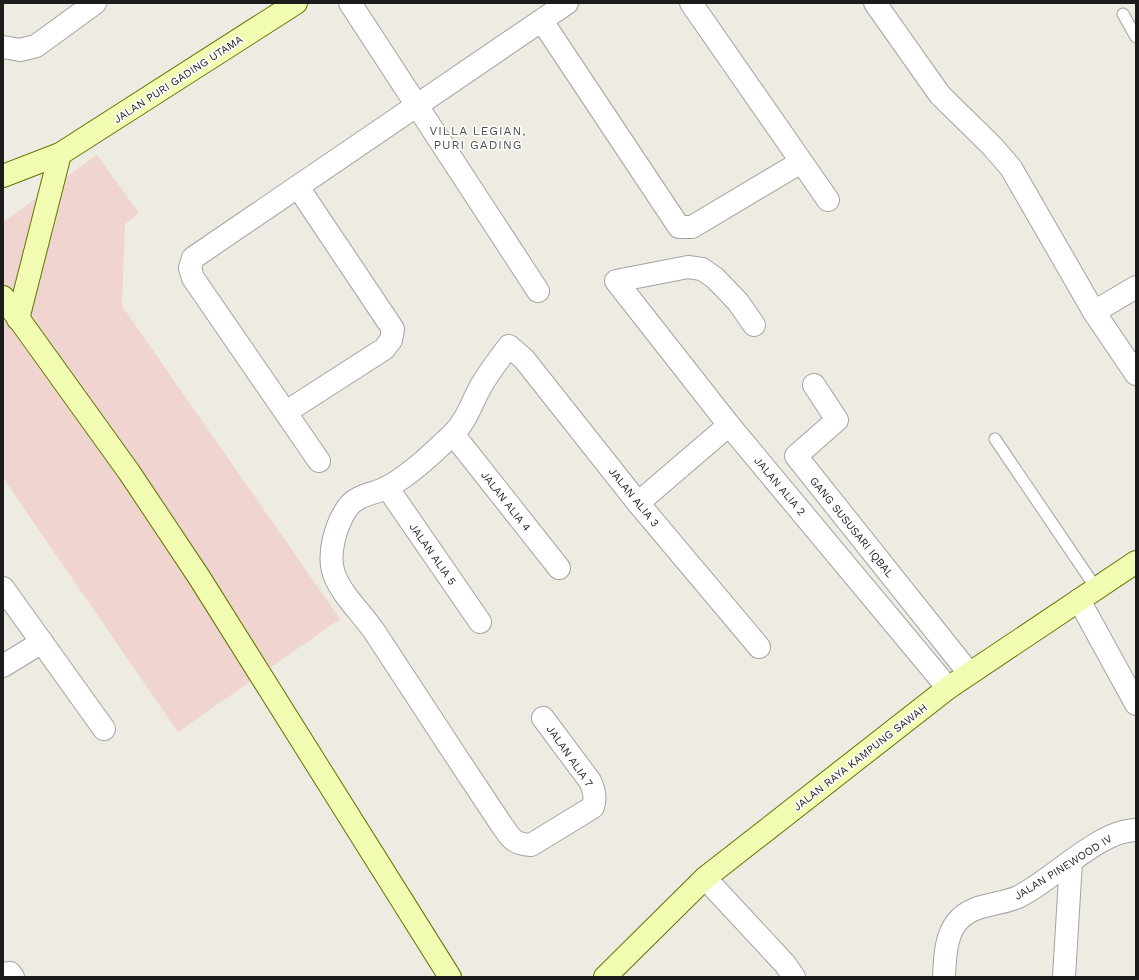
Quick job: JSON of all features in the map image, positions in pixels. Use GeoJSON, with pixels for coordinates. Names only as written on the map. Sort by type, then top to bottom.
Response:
{"type":"FeatureCollection","features":[{"type":"Feature","properties":{"kind":"street","name":"JALAN PURI GADING UTAMA"},"geometry":{"type":"LineString","coordinates":[[3,176],[60,154],[296,3]]}},
{"type":"Feature","properties":{"kind":"street"},"geometry":{"type":"LineString","coordinates":[[350,3],[538,291]]}},
{"type":"Feature","properties":{"kind":"street"},"geometry":{"type":"LineString","coordinates":[[319,461],[193,278],[190,268],[193,258],[542,21],[566,3]]}},
{"type":"Feature","properties":{"kind":"street"},"geometry":{"type":"LineString","coordinates":[[690,3],[828,200]]}},
{"type":"Feature","properties":{"kind":"street"},"geometry":{"type":"LineString","coordinates":[[875,3],[940,95],[992,146],[1011,168],[1094,312],[1136,374]]}},
{"type":"Feature","properties":{"kind":"street"},"geometry":{"type":"LineString","coordinates":[[3,64],[11,48],[36,46],[90,4]]}},
{"type":"Feature","properties":{"kind":"street"},"geometry":{"type":"LineString","coordinates":[[542,21],[679,227],[692,227],[801,162]]}},
{"type":"Feature","properties":{"kind":"street"},"geometry":{"type":"LineString","coordinates":[[18,319],[60,154]]}},
{"type":"Feature","properties":{"kind":"street"},"geometry":{"type":"LineString","coordinates":[[286,412],[384,349],[391,340],[393,329],[298,187]]}},
{"type":"Feature","properties":{"kind":"street","name":"JALAN ALIA 2"},"geometry":{"type":"LineString","coordinates":[[754,325],[738,302],[715,278],[702,269],[688,267],[616,281],[729,425],[948,688]]}},
{"type":"Feature","properties":{"kind":"street"},"geometry":{"type":"LineString","coordinates":[[1094,312],[1136,287]]}},
{"type":"Feature","properties":{"kind":"street"},"geometry":{"type":"LineString","coordinates":[[3,297],[129,472],[199,577],[450,977]]}},
{"type":"Feature","properties":{"kind":"street","name":"JALAN ALIA 3"},"geometry":{"type":"LineString","coordinates":[[453,434],[461,424],[481,385],[509,346],[524,359],[638,503],[760,648]]}},
{"type":"Feature","properties":{"kind":"street","name":"GANG SUSUSARI IQBAL"},"geometry":{"type":"LineString","coordinates":[[814,385],[837,420],[796,456],[969,674]]}},
{"type":"Feature","properties":{"kind":"street"},"geometry":{"type":"LineString","coordinates":[[638,503],[729,425]]}},
{"type":"Feature","properties":{"kind":"street"},"geometry":{"type":"LineString","coordinates":[[387,487],[416,468],[453,434]]}},
{"type":"Feature","properties":{"kind":"street","name":"JALAN ALIA 4"},"geometry":{"type":"LineString","coordinates":[[453,434],[559,568]]}},
{"type":"Feature","properties":{"kind":"street","name":"JALAN ALIA 5"},"geometry":{"type":"LineString","coordinates":[[387,487],[480,622]]}},
{"type":"Feature","properties":{"kind":"street","name":"JALAN ALIA 7"},"geometry":{"type":"LineString","coordinates":[[387,487],[359,498],[349,506],[342,517],[334,537],[332,561],[334,574],[345,592],[374,631],[501,824],[513,840],[520,845],[531,845],[593,807],[595,801],[594,792],[590,781],[543,718]]}},
{"type":"Feature","properties":{"kind":"street","name":"JALAN RAYA KAMPUNG SAWAH"},"geometry":{"type":"LineString","coordinates":[[604,977],[705,878],[948,688],[1136,562]]}},
{"type":"Feature","properties":{"kind":"street"},"geometry":{"type":"LineString","coordinates":[[3,588],[104,729]]}},
{"type":"Feature","properties":{"kind":"street"},"geometry":{"type":"LineString","coordinates":[[1087,594],[1129,675],[1136,704]]}},
{"type":"Feature","properties":{"kind":"street"},"geometry":{"type":"LineString","coordinates":[[3,666],[42,642]]}},
{"type":"Feature","properties":{"kind":"street","name":"JALAN PINEWOOD IV"},"geometry":{"type":"LineString","coordinates":[[944,977],[946,949],[950,933],[957,922],[968,913],[982,906],[1018,897],[1109,837],[1136,830]]}},
{"type":"Feature","properties":{"kind":"street"},"geometry":{"type":"LineString","coordinates":[[1064,977],[1071,861]]}},
{"type":"Feature","properties":{"kind":"street"},"geometry":{"type":"LineString","coordinates":[[705,878],[785,964],[794,977]]}},
{"type":"Feature","properties":{"kind":"street"},"geometry":{"type":"LineString","coordinates":[[3,974],[10,973],[13,977]]}},
{"type":"Feature","properties":{"kind":"lane"},"geometry":{"type":"LineString","coordinates":[[1124,14],[1136,37]]}},
{"type":"Feature","properties":{"kind":"lane"},"geometry":{"type":"LineString","coordinates":[[995,439],[1087,594]]}},
{"type":"Feature","properties":{"kind":"shaded area"},"geometry":{"type":"Polygon","coordinates":[[[97,155],[139,213],[125,224],[122,306],[340,619],[178,732],[3,478],[3,222],[97,155]]]}},
{"type":"Feature","properties":{"kind":"district","name":"VILLA LEGIAN, PURI GADING"},"geometry":{"type":"Point","coordinates":[478,138]}}]}
